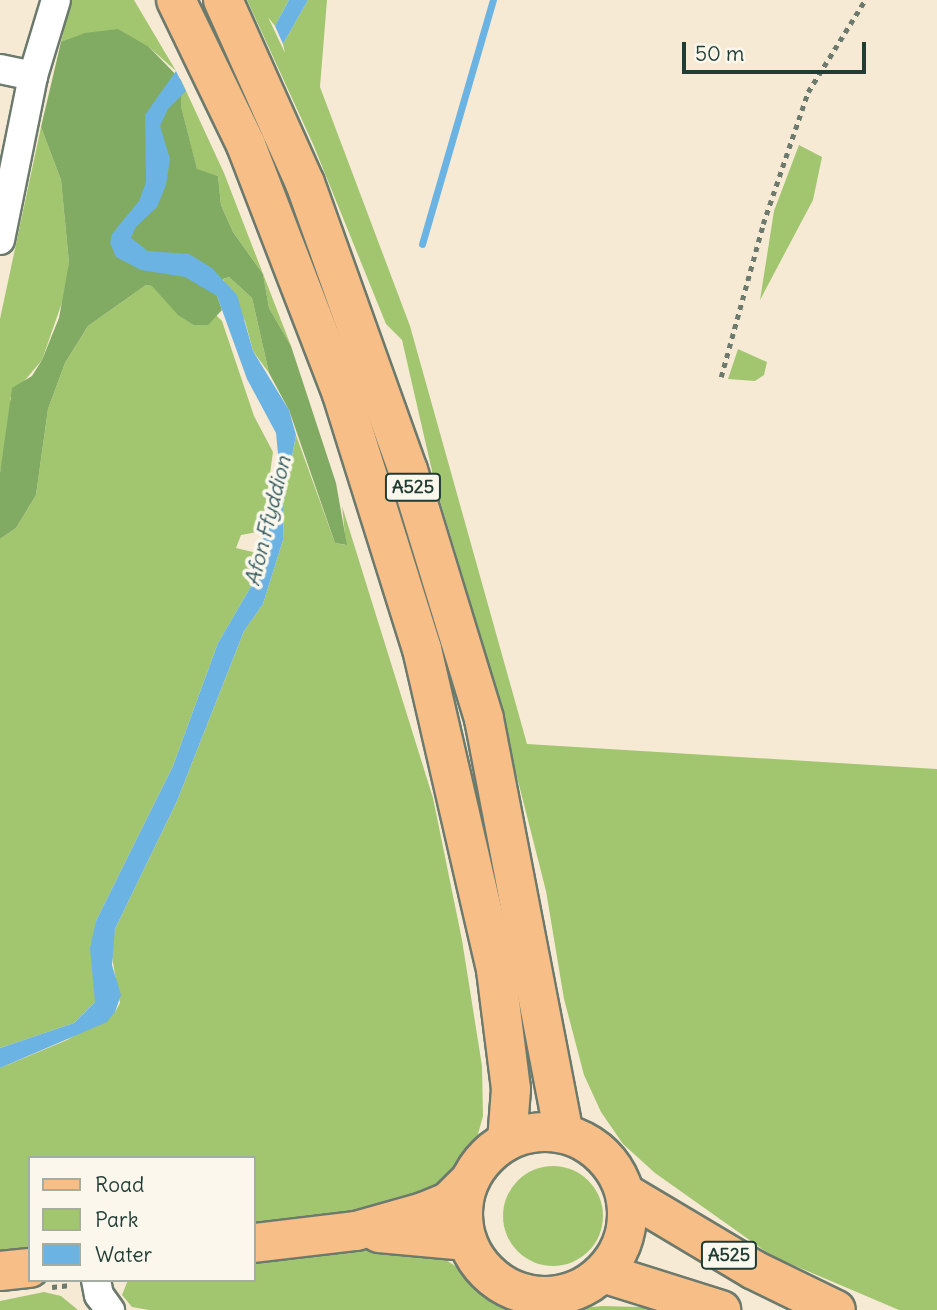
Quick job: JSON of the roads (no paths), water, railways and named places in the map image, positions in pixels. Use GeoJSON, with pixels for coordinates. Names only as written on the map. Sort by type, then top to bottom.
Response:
{"type":"FeatureCollection","features":[{"type":"Feature","properties":{"kind":"main road","name":"A525"},"geometry":{"type":"LineString","coordinates":[[176,0],[246,145],[342,394],[422,649],[496,970],[511,1089],[507,1140]]}},
{"type":"Feature","properties":{"kind":"main road","name":"A525"},"geometry":{"type":"LineString","coordinates":[[223,0],[310,196],[408,470],[484,719],[564,1133]]}},
{"type":"Feature","properties":{"kind":"main road"},"geometry":{"type":"LineString","coordinates":[[256,1243],[356,1231],[448,1202],[470,1180],[486,1156],[507,1140],[534,1132],[564,1133],[591,1144],[607,1158],[625,1193],[627,1222],[620,1249],[603,1273],[579,1289],[542,1296],[514,1290],[493,1278],[467,1241],[463,1212],[470,1180]]}},
{"type":"Feature","properties":{"kind":"main road","name":"A525"},"geometry":{"type":"LineString","coordinates":[[625,1193],[754,1270],[836,1310]]}},
{"type":"Feature","properties":{"kind":"main road"},"geometry":{"type":"LineString","coordinates":[[356,1231],[467,1241]]}},
{"type":"Feature","properties":{"kind":"main road"},"geometry":{"type":"LineString","coordinates":[[0,1271],[28,1268]]}},
{"type":"Feature","properties":{"kind":"main road"},"geometry":{"type":"LineString","coordinates":[[603,1273],[722,1310]]}},
{"type":"Feature","properties":{"kind":"street"},"geometry":{"type":"LineString","coordinates":[[0,240],[33,76],[56,0]]}},
{"type":"Feature","properties":{"kind":"street"},"geometry":{"type":"LineString","coordinates":[[0,69],[33,76]]}},
{"type":"Feature","properties":{"kind":"street"},"geometry":{"type":"LineString","coordinates":[[96,1282],[99,1295],[110,1310]]}},
{"type":"Feature","properties":{"kind":"water"},"geometry":{"type":"Polygon","coordinates":[[[289,0],[308,0],[283,44],[275,26],[289,0]]]}},
{"type":"Feature","properties":{"kind":"water","name":"Afon Ffyddion"},"geometry":{"type":"Polygon","coordinates":[[[176,71],[186,91],[168,109],[160,126],[170,159],[166,185],[157,207],[135,228],[131,238],[148,251],[189,254],[212,268],[237,295],[253,351],[289,410],[296,435],[284,499],[283,540],[263,604],[244,631],[177,801],[115,929],[112,965],[121,995],[115,1012],[107,1022],[0,1068],[0,1048],[74,1023],[95,1002],[90,948],[96,921],[173,766],[218,643],[253,583],[279,464],[276,433],[247,379],[217,296],[185,277],[141,270],[116,257],[110,243],[112,234],[139,201],[146,182],[145,115],[176,71]]]}},
{"type":"Feature","properties":{"kind":"waterway"},"geometry":{"type":"LineString","coordinates":[[422,244],[493,0]]}}]}
